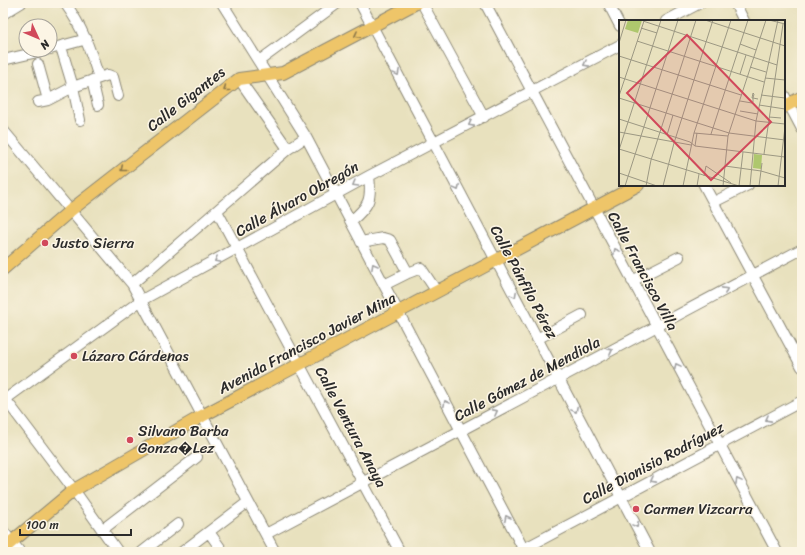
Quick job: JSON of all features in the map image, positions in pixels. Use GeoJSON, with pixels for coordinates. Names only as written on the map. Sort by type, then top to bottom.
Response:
{"type":"FeatureCollection","features":[{"type":"Feature","properties":{"kind":"main road","name":"Calle Gigantes"},"geometry":{"type":"LineString","coordinates":[[3,269],[71,210],[239,79],[271,80],[416,3]]}},
{"type":"Feature","properties":{"kind":"main road"},"geometry":{"type":"LineString","coordinates":[[786,102],[802,97]]}},
{"type":"Feature","properties":{"kind":"main road","name":"Avenida Francisco Javier Mina"},"geometry":{"type":"LineString","coordinates":[[8,546],[74,490],[202,416],[301,365],[636,186]]}},
{"type":"Feature","properties":{"kind":"street"},"geometry":{"type":"LineString","coordinates":[[3,14],[21,3]]}},
{"type":"Feature","properties":{"kind":"street"},"geometry":{"type":"LineString","coordinates":[[65,3],[77,20],[87,39],[96,79],[98,105]]}},
{"type":"Feature","properties":{"kind":"street"},"geometry":{"type":"LineString","coordinates":[[222,3],[306,137],[461,431],[522,551]]}},
{"type":"Feature","properties":{"kind":"street"},"geometry":{"type":"LineString","coordinates":[[259,62],[338,3]]}},
{"type":"Feature","properties":{"kind":"street","name":"Calle Pánfilo Pérez"},"geometry":{"type":"LineString","coordinates":[[360,3],[650,552]]}},
{"type":"Feature","properties":{"kind":"street"},"geometry":{"type":"LineString","coordinates":[[422,3],[484,117]]}},
{"type":"Feature","properties":{"kind":"street","name":"Calle Francisco Villa"},"geometry":{"type":"LineString","coordinates":[[485,3],[777,552]]}},
{"type":"Feature","properties":{"kind":"street"},"geometry":{"type":"LineString","coordinates":[[608,3],[619,24]]}},
{"type":"Feature","properties":{"kind":"street"},"geometry":{"type":"LineString","coordinates":[[668,20],[700,3]]}},
{"type":"Feature","properties":{"kind":"street"},"geometry":{"type":"LineString","coordinates":[[735,3],[744,20]]}},
{"type":"Feature","properties":{"kind":"street"},"geometry":{"type":"LineString","coordinates":[[58,48],[87,39]]}},
{"type":"Feature","properties":{"kind":"street","name":"Calle Álvaro Obregón"},"geometry":{"type":"LineString","coordinates":[[4,399],[140,301],[369,176],[434,144],[619,46]]}},
{"type":"Feature","properties":{"kind":"street"},"geometry":{"type":"LineString","coordinates":[[61,47],[74,87],[80,120]]}},
{"type":"Feature","properties":{"kind":"street"},"geometry":{"type":"LineString","coordinates":[[3,60],[18,57]]}},
{"type":"Feature","properties":{"kind":"street"},"geometry":{"type":"LineString","coordinates":[[38,64],[43,101],[74,87],[108,75],[112,76],[118,96]]}},
{"type":"Feature","properties":{"kind":"street"},"geometry":{"type":"LineString","coordinates":[[239,79],[288,149]]}},
{"type":"Feature","properties":{"kind":"street"},"geometry":{"type":"LineString","coordinates":[[786,102],[802,129]]}},
{"type":"Feature","properties":{"kind":"street"},"geometry":{"type":"LineString","coordinates":[[3,131],[132,284],[275,552]]}},
{"type":"Feature","properties":{"kind":"street"},"geometry":{"type":"LineString","coordinates":[[132,284],[288,149],[306,137]]}},
{"type":"Feature","properties":{"kind":"street"},"geometry":{"type":"LineString","coordinates":[[351,221],[365,210],[369,203],[371,190],[369,176]]}},
{"type":"Feature","properties":{"kind":"street"},"geometry":{"type":"LineString","coordinates":[[705,186],[802,367]]}},
{"type":"Feature","properties":{"kind":"street"},"geometry":{"type":"LineString","coordinates":[[714,202],[746,186]]}},
{"type":"Feature","properties":{"kind":"street","name":"Calle Ventura Anaya"},"geometry":{"type":"LineString","coordinates":[[217,210],[400,552]]}},
{"type":"Feature","properties":{"kind":"street"},"geometry":{"type":"LineString","coordinates":[[361,242],[383,238],[390,240],[408,272]]}},
{"type":"Feature","properties":{"kind":"street","name":"Calle Gómez de Mendiola"},"geometry":{"type":"LineString","coordinates":[[266,534],[802,249]]}},
{"type":"Feature","properties":{"kind":"street"},"geometry":{"type":"LineString","coordinates":[[632,281],[679,257]]}},
{"type":"Feature","properties":{"kind":"street"},"geometry":{"type":"LineString","coordinates":[[384,286],[408,272],[421,268],[437,292]]}},
{"type":"Feature","properties":{"kind":"street"},"geometry":{"type":"LineString","coordinates":[[538,339],[582,315]]}},
{"type":"Feature","properties":{"kind":"street"},"geometry":{"type":"LineString","coordinates":[[4,399],[74,490],[118,552]]}},
{"type":"Feature","properties":{"kind":"street","name":"Calle Dionisio Rodríguez"},"geometry":{"type":"LineString","coordinates":[[522,551],[802,401]]}},
{"type":"Feature","properties":{"kind":"street"},"geometry":{"type":"LineString","coordinates":[[102,530],[197,457]]}},
{"type":"Feature","properties":{"kind":"street"},"geometry":{"type":"LineString","coordinates":[[182,552],[248,502]]}},
{"type":"Feature","properties":{"kind":"street"},"geometry":{"type":"LineString","coordinates":[[142,552],[178,524]]}},
{"type":"Feature","properties":{"kind":"street"},"geometry":{"type":"LineString","coordinates":[[3,531],[8,546],[20,552]]}},
{"type":"Feature","properties":{"kind":"street"},"geometry":{"type":"LineString","coordinates":[[208,532],[221,549]]}},
{"type":"Feature","properties":{"kind":"place","name":"Justo Sierra"},"geometry":{"type":"Point","coordinates":[45,243]}},
{"type":"Feature","properties":{"kind":"place","name":"Lázaro Cárdenas"},"geometry":{"type":"Point","coordinates":[74,356]}},
{"type":"Feature","properties":{"kind":"place","name":"Silvano Barba Gonza�Lez"},"geometry":{"type":"Point","coordinates":[130,440]}},
{"type":"Feature","properties":{"kind":"place","name":"Carmen Vizcarra"},"geometry":{"type":"Point","coordinates":[636,509]}}]}
